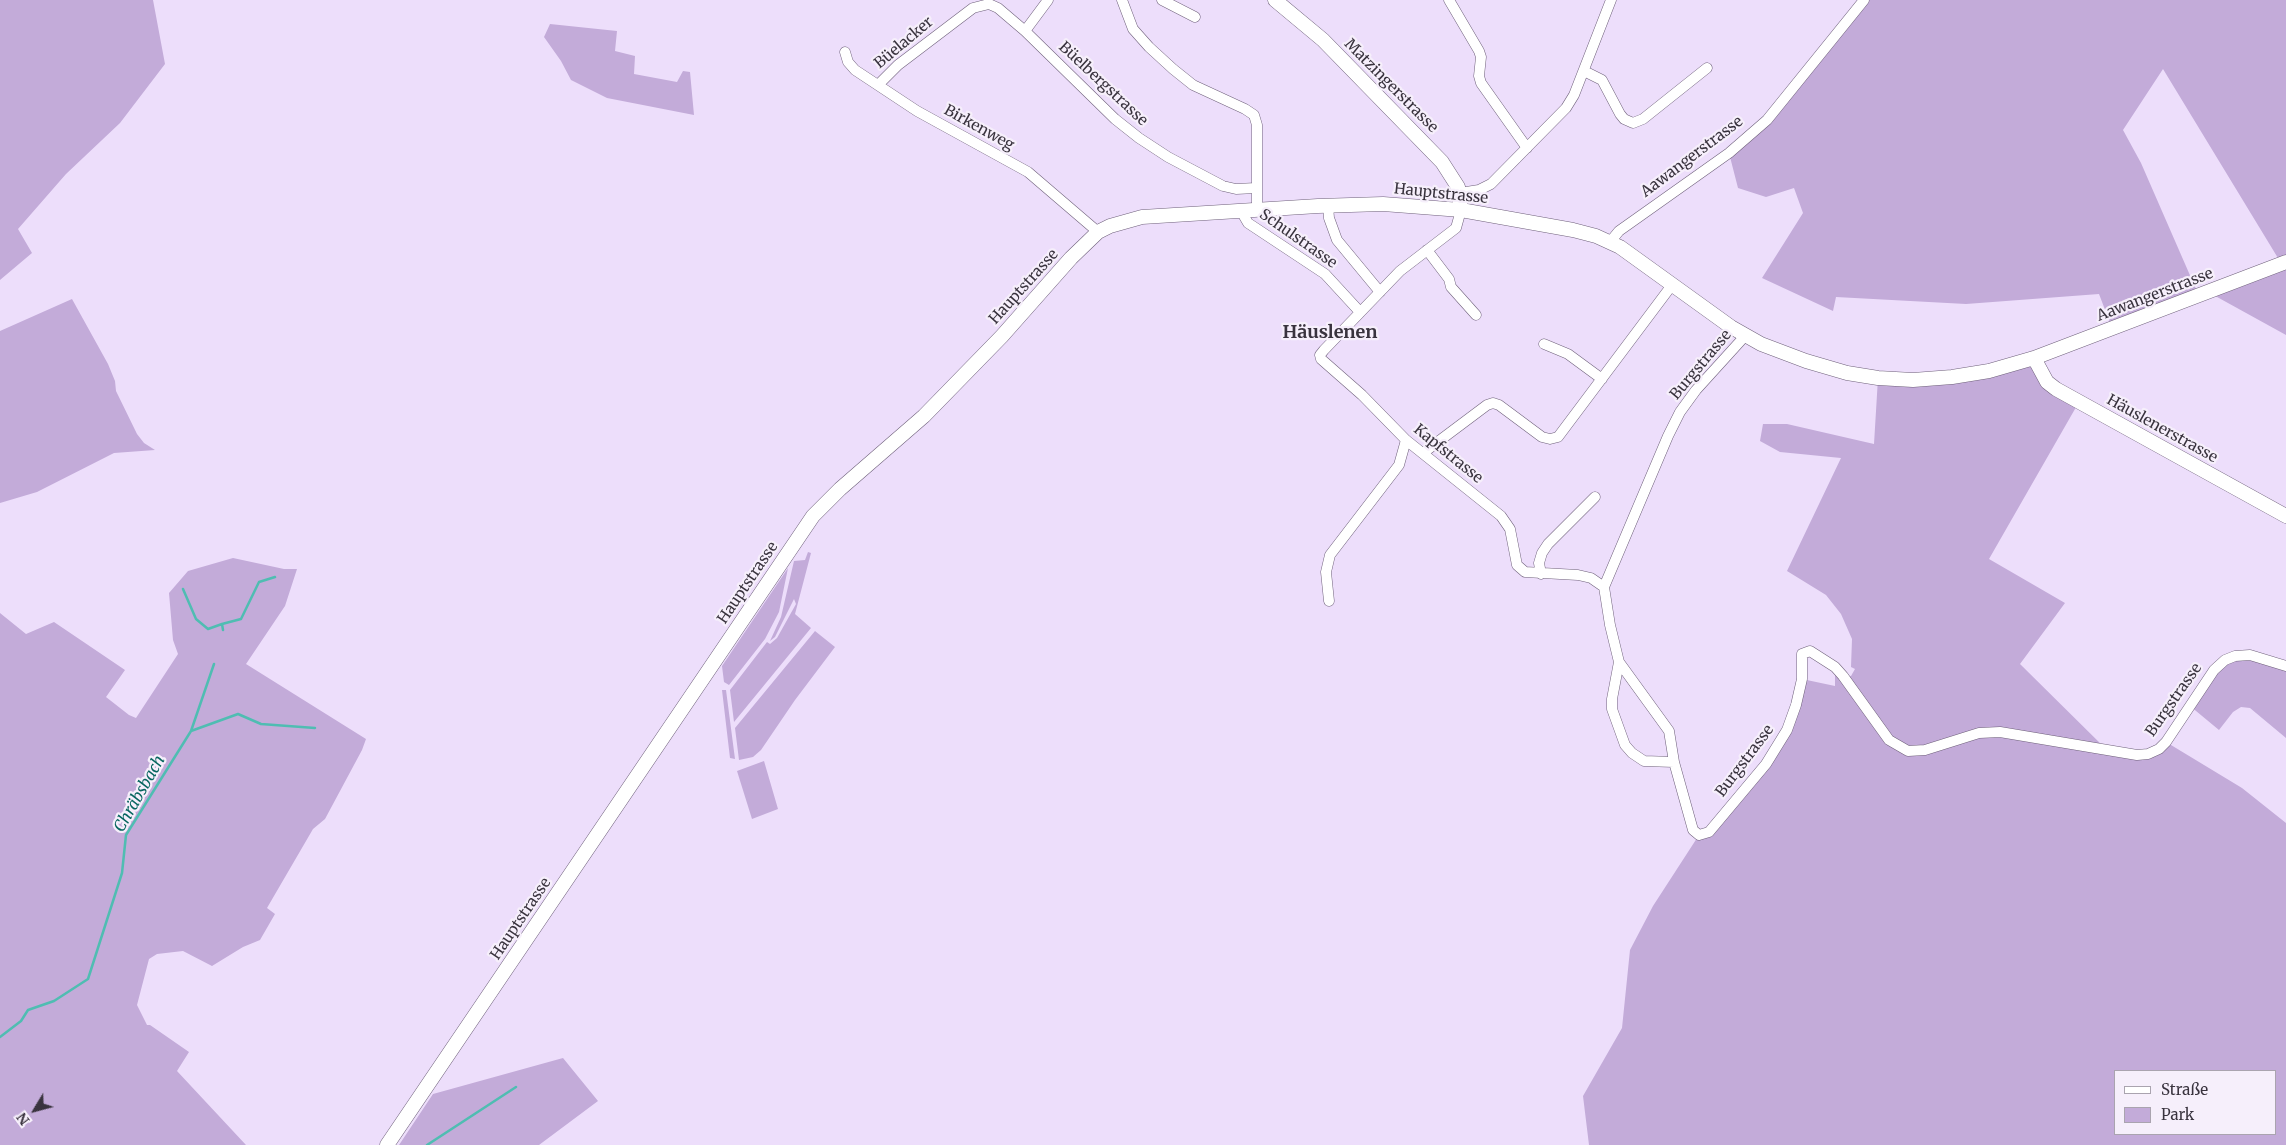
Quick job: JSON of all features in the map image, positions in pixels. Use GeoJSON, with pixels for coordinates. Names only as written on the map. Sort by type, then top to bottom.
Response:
{"type":"FeatureCollection","features":[{"type":"Feature","properties":{"kind":"street"},"geometry":{"type":"LineString","coordinates":[[1024,31],[1048,0]]}},
{"type":"Feature","properties":{"kind":"street"},"geometry":{"type":"LineString","coordinates":[[1122,0],[1134,29],[1148,47],[1173,69],[1193,85],[1254,115],[1257,125],[1257,210]]}},
{"type":"Feature","properties":{"kind":"street"},"geometry":{"type":"LineString","coordinates":[[1162,0],[1195,17]]}},
{"type":"Feature","properties":{"kind":"street","name":"Matzingerstrasse"},"geometry":{"type":"LineString","coordinates":[[1276,0],[1323,40],[1424,142],[1450,171],[1460,193],[1461,210]]}},
{"type":"Feature","properties":{"kind":"street"},"geometry":{"type":"LineString","coordinates":[[1449,0],[1479,51],[1481,58],[1479,76],[1481,83],[1527,148]]}},
{"type":"Feature","properties":{"kind":"street"},"geometry":{"type":"LineString","coordinates":[[1460,193],[1486,188],[1566,108],[1574,95],[1611,0]]}},
{"type":"Feature","properties":{"kind":"street","name":"Aawangerstrasse"},"geometry":{"type":"LineString","coordinates":[[1610,242],[1619,231],[1729,153],[1756,130],[1778,106],[1864,0]]}},
{"type":"Feature","properties":{"kind":"street","name":"Büelacker"},"geometry":{"type":"LineString","coordinates":[[878,84],[898,65],[974,8],[989,4],[998,8],[1024,31]]}},
{"type":"Feature","properties":{"kind":"street","name":"Büelbergstrasse"},"geometry":{"type":"LineString","coordinates":[[1024,31],[1115,118],[1139,138],[1168,157],[1223,186],[1236,189],[1256,188]]}},
{"type":"Feature","properties":{"kind":"street","name":"Birkenweg"},"geometry":{"type":"LineString","coordinates":[[845,52],[848,62],[855,70],[917,111],[1028,172],[1098,232]]}},
{"type":"Feature","properties":{"kind":"street"},"geometry":{"type":"LineString","coordinates":[[1584,71],[1602,80],[1620,114],[1624,119],[1633,123],[1643,119],[1707,68]]}},
{"type":"Feature","properties":{"kind":"street","name":"Hauptstrasse"},"geometry":{"type":"LineString","coordinates":[[387,1145],[813,516],[954,387],[1071,258],[1098,232],[1122,222],[1142,217],[1240,211],[1328,206],[1408,205],[1461,210],[1573,230],[1610,242],[1630,253],[1745,336],[1778,351],[1817,365],[1878,378],[1913,380],[1952,377],[1989,371],[2034,358]]}},
{"type":"Feature","properties":{"kind":"street"},"geometry":{"type":"LineString","coordinates":[[1328,206],[1329,218],[1337,240],[1380,292]]}},
{"type":"Feature","properties":{"kind":"street"},"geometry":{"type":"LineString","coordinates":[[1360,312],[1407,265],[1456,228],[1461,210]]}},
{"type":"Feature","properties":{"kind":"street","name":"Schulstrasse"},"geometry":{"type":"LineString","coordinates":[[1240,211],[1248,223],[1325,274],[1360,312]]}},
{"type":"Feature","properties":{"kind":"street"},"geometry":{"type":"LineString","coordinates":[[1427,250],[1449,279],[1452,287],[1476,314]]}},
{"type":"Feature","properties":{"kind":"street","name":"Aawangerstrasse"},"geometry":{"type":"LineString","coordinates":[[2034,358],[2286,262]]}},
{"type":"Feature","properties":{"kind":"street"},"geometry":{"type":"LineString","coordinates":[[1422,453],[1487,405],[1493,403],[1499,405],[1542,436],[1554,439],[1561,434],[1672,285]]}},
{"type":"Feature","properties":{"kind":"street","name":"Kapfstrasse"},"geometry":{"type":"LineString","coordinates":[[1360,312],[1324,350],[1320,355],[1321,359],[1362,395],[1406,440],[1501,516],[1510,529],[1517,565],[1525,572],[1578,575],[1591,578],[1604,587]]}},
{"type":"Feature","properties":{"kind":"street","name":"Burgstrasse"},"geometry":{"type":"LineString","coordinates":[[1745,336],[1696,390],[1680,412],[1604,587],[1610,625],[1619,662],[1668,731],[1674,762],[1693,830],[1699,835],[1709,832],[1766,764],[1787,730],[1796,706],[1802,679],[1802,654],[1810,651],[1835,668],[1843,676],[1889,740],[1908,751],[1925,750],[1979,733],[2000,732],[2137,755],[2148,754],[2159,750],[2166,742],[2214,670],[2226,660],[2235,656],[2250,655],[2286,666]]}},
{"type":"Feature","properties":{"kind":"street"},"geometry":{"type":"LineString","coordinates":[[1544,344],[1568,354],[1602,379]]}},
{"type":"Feature","properties":{"kind":"street","name":"Häuslenerstrasse"},"geometry":{"type":"LineString","coordinates":[[2034,358],[2048,382],[2056,389],[2286,516]]}},
{"type":"Feature","properties":{"kind":"street"},"geometry":{"type":"LineString","coordinates":[[1329,601],[1326,572],[1330,554],[1399,465],[1406,440]]}},
{"type":"Feature","properties":{"kind":"street"},"geometry":{"type":"LineString","coordinates":[[1540,574],[1539,563],[1542,553],[1548,544],[1595,498]]}},
{"type":"Feature","properties":{"kind":"street"},"geometry":{"type":"LineString","coordinates":[[1619,662],[1612,709],[1625,745],[1632,753],[1644,761],[1674,762]]}},
{"type":"Feature","properties":{"kind":"green space"},"geometry":{"type":"Polygon","coordinates":[[[0,0],[153,0],[165,64],[120,123],[66,174],[18,229],[32,253],[0,280],[0,0]]]}},
{"type":"Feature","properties":{"kind":"green space"},"geometry":{"type":"Polygon","coordinates":[[[1864,0],[2286,0],[2286,335],[2208,292],[2281,263],[2163,69],[2123,130],[2141,163],[2199,296],[2112,328],[2099,294],[1966,304],[1836,297],[1833,311],[1762,278],[1803,213],[1794,188],[1766,197],[1738,188],[1729,153],[1750,136],[1864,0]]]}},
{"type":"Feature","properties":{"kind":"green space"},"geometry":{"type":"Polygon","coordinates":[[[550,24],[617,31],[615,51],[635,56],[634,74],[677,82],[683,71],[690,72],[694,115],[607,98],[571,80],[561,61],[544,37],[550,24]]]}},
{"type":"Feature","properties":{"kind":"green space"},"geometry":{"type":"Polygon","coordinates":[[[72,299],[108,364],[115,381],[116,391],[137,434],[144,443],[155,450],[114,453],[37,492],[0,503],[0,331],[72,299]]]}},
{"type":"Feature","properties":{"kind":"green space"},"geometry":{"type":"Polygon","coordinates":[[[2034,358],[2039,367],[2079,402],[1989,559],[2065,603],[2020,664],[2107,750],[2137,755],[2166,742],[2242,788],[2286,823],[2286,1145],[1589,1145],[1583,1096],[1622,1028],[1630,950],[1653,906],[1699,835],[1709,832],[1787,729],[1802,679],[1835,686],[1835,667],[1843,676],[1851,676],[1855,669],[1851,667],[1852,639],[1841,614],[1826,595],[1787,571],[1841,458],[1780,452],[1760,441],[1763,424],[1787,424],[1874,444],[1878,378],[1913,380],[2034,358]]]}},
{"type":"Feature","properties":{"kind":"green space"},"geometry":{"type":"Polygon","coordinates":[[[808,552],[811,553],[795,614],[811,628],[734,722],[730,690],[767,642],[770,644],[777,638],[796,604],[794,599],[775,637],[770,641],[781,617],[794,561],[805,560],[808,552]]]}},
{"type":"Feature","properties":{"kind":"green space"},"geometry":{"type":"Polygon","coordinates":[[[233,558],[284,569],[297,569],[285,606],[246,664],[366,739],[325,819],[313,829],[267,908],[275,914],[260,940],[243,947],[212,966],[183,951],[157,954],[149,959],[137,1005],[147,1025],[150,1025],[189,1052],[177,1071],[246,1145],[0,1145],[0,613],[26,634],[54,622],[125,670],[106,697],[129,715],[136,718],[178,654],[173,640],[169,593],[188,571],[233,558]]]}},
{"type":"Feature","properties":{"kind":"green space"},"geometry":{"type":"Polygon","coordinates":[[[788,568],[779,612],[765,639],[729,685],[724,682],[722,666],[788,568]]]}},
{"type":"Feature","properties":{"kind":"green space"},"geometry":{"type":"Polygon","coordinates":[[[815,631],[835,647],[795,700],[761,750],[753,757],[739,760],[735,728],[815,631]]]}},
{"type":"Feature","properties":{"kind":"green space"},"geometry":{"type":"Polygon","coordinates":[[[2235,656],[2286,666],[2286,738],[2250,708],[2241,707],[2233,712],[2219,730],[2190,706],[2214,670],[2235,656]]]}},
{"type":"Feature","properties":{"kind":"green space"},"geometry":{"type":"Polygon","coordinates":[[[722,690],[726,690],[735,759],[730,758],[722,690]]]}},
{"type":"Feature","properties":{"kind":"green space"},"geometry":{"type":"Polygon","coordinates":[[[764,761],[778,809],[752,819],[737,771],[764,761]]]}},
{"type":"Feature","properties":{"kind":"green space"},"geometry":{"type":"Polygon","coordinates":[[[563,1058],[598,1101],[539,1145],[399,1145],[433,1094],[563,1058]]]}},
{"type":"Feature","properties":{"kind":"waterway"},"geometry":{"type":"LineString","coordinates":[[222,624],[241,619],[259,582],[275,577]]}},
{"type":"Feature","properties":{"kind":"waterway"},"geometry":{"type":"LineString","coordinates":[[183,589],[196,619],[208,629],[222,624],[223,630]]}},
{"type":"Feature","properties":{"kind":"waterway"},"geometry":{"type":"LineString","coordinates":[[191,731],[214,664]]}},
{"type":"Feature","properties":{"kind":"waterway","name":"Chräbsbach"},"geometry":{"type":"LineString","coordinates":[[0,1037],[21,1021],[28,1010],[54,1001],[88,979],[122,873],[126,835],[191,731],[238,714],[261,724],[315,728]]}},
{"type":"Feature","properties":{"kind":"waterway"},"geometry":{"type":"LineString","coordinates":[[427,1145],[516,1087]]}},
{"type":"Feature","properties":{"kind":"district","name":"Häuslenen"},"geometry":{"type":"Point","coordinates":[1330,333]}}]}
